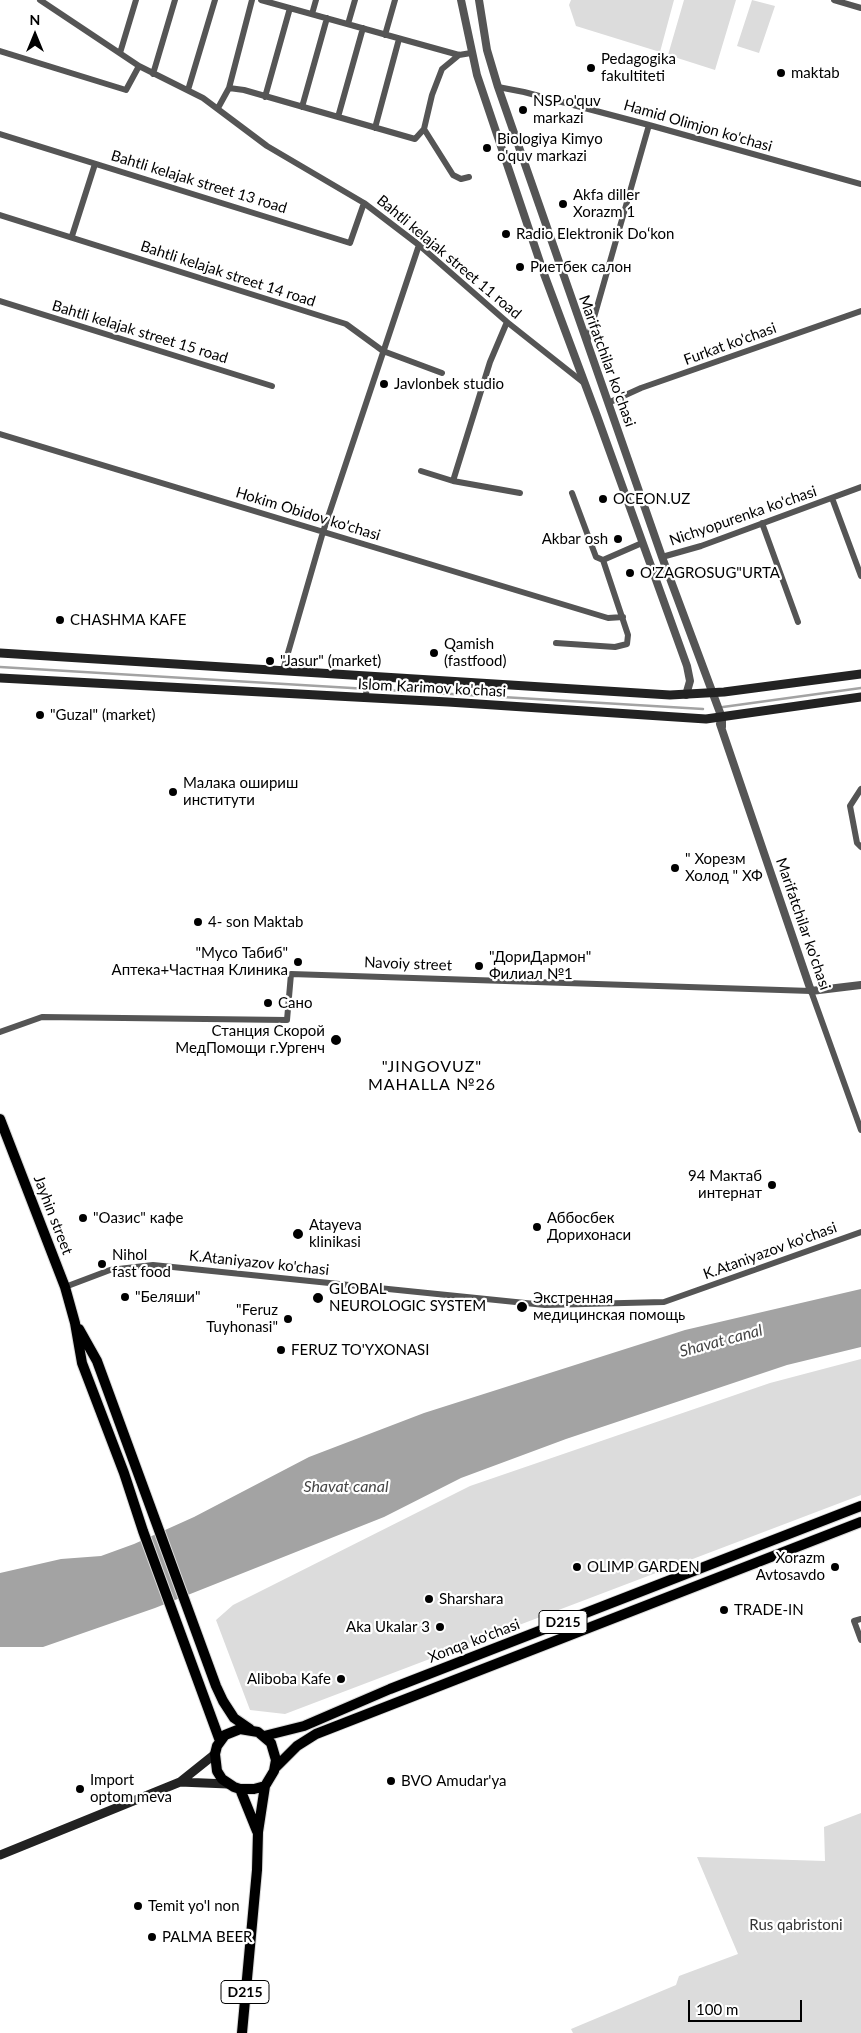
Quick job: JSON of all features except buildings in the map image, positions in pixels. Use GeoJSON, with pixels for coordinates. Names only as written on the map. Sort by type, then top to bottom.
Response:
{"type":"FeatureCollection","features":[{"type":"Feature","properties":{"kind":"main road","name":"Islom Karimov ko'chasi"},"geometry":{"type":"LineString","coordinates":[[0,654],[686,695],[712,694],[861,674]]}},
{"type":"Feature","properties":{"kind":"main road","name":"Islom Karimov ko'chasi"},"geometry":{"type":"LineString","coordinates":[[0,678],[366,697],[720,721],[861,697]]}},
{"type":"Feature","properties":{"kind":"main road","name":"Jayhin street"},"geometry":{"type":"LineString","coordinates":[[0,1119],[65,1287],[75,1324],[82,1363],[124,1473],[143,1531],[220,1741]]}},
{"type":"Feature","properties":{"kind":"main road","name":"Jayhin street"},"geometry":{"type":"LineString","coordinates":[[75,1324],[97,1361],[157,1529],[222,1701],[234,1718],[250,1730]]}},
{"type":"Feature","properties":{"kind":"main road","name":"Xonqa ko'chasi"},"geometry":{"type":"LineString","coordinates":[[264,1736],[304,1726],[390,1690],[861,1506]]}},
{"type":"Feature","properties":{"kind":"main road","name":"Xonqa ko'chasi"},"geometry":{"type":"LineString","coordinates":[[275,1768],[297,1746],[316,1734],[861,1522]]}},
{"type":"Feature","properties":{"kind":"main road"},"geometry":{"type":"LineString","coordinates":[[390,1690],[395,1703]]}},
{"type":"Feature","properties":{"kind":"main road"},"geometry":{"type":"LineString","coordinates":[[228,1784],[217,1771],[215,1754],[220,1741],[225,1735],[232,1732],[250,1730],[264,1736],[274,1749],[275,1768]]}},
{"type":"Feature","properties":{"kind":"main road"},"geometry":{"type":"LineString","coordinates":[[0,1855],[180,1782],[215,1754]]}},
{"type":"Feature","properties":{"kind":"main road","name":"D215"},"geometry":{"type":"LineString","coordinates":[[242,2033],[257,1870],[258,1832],[265,1786],[275,1768]]}},
{"type":"Feature","properties":{"kind":"main road"},"geometry":{"type":"LineString","coordinates":[[180,1782],[228,1784],[240,1789],[254,1789],[265,1786]]}},
{"type":"Feature","properties":{"kind":"main road","name":"D215"},"geometry":{"type":"LineString","coordinates":[[240,1789],[258,1832]]}},
{"type":"Feature","properties":{"kind":"street","name":"Bahtli kelajak street 11 road"},"geometry":{"type":"LineString","coordinates":[[40,0],[139,66],[188,90],[218,108],[267,146],[364,203],[419,245],[507,322],[584,383]]}},
{"type":"Feature","properties":{"kind":"street"},"geometry":{"type":"LineString","coordinates":[[120,52],[136,0]]}},
{"type":"Feature","properties":{"kind":"street"},"geometry":{"type":"LineString","coordinates":[[153,74],[175,0]]}},
{"type":"Feature","properties":{"kind":"street"},"geometry":{"type":"LineString","coordinates":[[188,90],[214,0]]}},
{"type":"Feature","properties":{"kind":"street"},"geometry":{"type":"LineString","coordinates":[[218,108],[229,88],[252,0]]}},
{"type":"Feature","properties":{"kind":"street"},"geometry":{"type":"LineString","coordinates":[[261,0],[276,2],[290,8],[459,55],[487,50]]}},
{"type":"Feature","properties":{"kind":"street"},"geometry":{"type":"LineString","coordinates":[[312,14],[316,0]]}},
{"type":"Feature","properties":{"kind":"street"},"geometry":{"type":"LineString","coordinates":[[348,24],[355,0]]}},
{"type":"Feature","properties":{"kind":"street"},"geometry":{"type":"LineString","coordinates":[[385,35],[395,0]]}},
{"type":"Feature","properties":{"kind":"street","name":"Marifatchilar ko'chasi"},"geometry":{"type":"LineString","coordinates":[[461,0],[471,53],[544,274],[687,666],[690,681],[686,695]]}},
{"type":"Feature","properties":{"kind":"street","name":"Marifatchilar ko'chasi"},"geometry":{"type":"LineString","coordinates":[[479,0],[487,50],[498,87],[662,557],[712,694],[811,992],[861,1130]]}},
{"type":"Feature","properties":{"kind":"street"},"geometry":{"type":"LineString","coordinates":[[834,0],[861,8]]}},
{"type":"Feature","properties":{"kind":"street"},"geometry":{"type":"LineString","coordinates":[[265,97],[290,8]]}},
{"type":"Feature","properties":{"kind":"street"},"geometry":{"type":"LineString","coordinates":[[302,107],[327,18]]}},
{"type":"Feature","properties":{"kind":"street"},"geometry":{"type":"LineString","coordinates":[[338,117],[362,28]]}},
{"type":"Feature","properties":{"kind":"street"},"geometry":{"type":"LineString","coordinates":[[375,128],[399,39]]}},
{"type":"Feature","properties":{"kind":"street"},"geometry":{"type":"LineString","coordinates":[[0,51],[126,90],[139,66]]}},
{"type":"Feature","properties":{"kind":"street"},"geometry":{"type":"LineString","coordinates":[[229,88],[244,90],[415,139],[424,129],[432,95],[442,69],[459,55]]}},
{"type":"Feature","properties":{"kind":"street","name":"Hamid Olimjon ko'chasi"},"geometry":{"type":"LineString","coordinates":[[498,87],[509,88],[649,125],[861,184]]}},
{"type":"Feature","properties":{"kind":"street"},"geometry":{"type":"LineString","coordinates":[[587,342],[649,125]]}},
{"type":"Feature","properties":{"kind":"street"},"geometry":{"type":"LineString","coordinates":[[424,129],[453,175],[461,179],[468,177]]}},
{"type":"Feature","properties":{"kind":"street","name":"Bahtli kelajak street 13 road"},"geometry":{"type":"LineString","coordinates":[[0,134],[350,243],[364,203]]}},
{"type":"Feature","properties":{"kind":"street"},"geometry":{"type":"LineString","coordinates":[[72,236],[95,164]]}},
{"type":"Feature","properties":{"kind":"street","name":"Bahtli kelajak street 14 road"},"geometry":{"type":"LineString","coordinates":[[0,215],[72,236],[224,287],[346,324],[383,351],[442,373]]}},
{"type":"Feature","properties":{"kind":"street"},"geometry":{"type":"LineString","coordinates":[[283,670],[323,532],[419,245]]}},
{"type":"Feature","properties":{"kind":"street","name":"Bahtli kelajak street 15 road"},"geometry":{"type":"LineString","coordinates":[[0,301],[272,386]]}},
{"type":"Feature","properties":{"kind":"street","name":"Furkat ko'chasi"},"geometry":{"type":"LineString","coordinates":[[608,403],[641,388],[861,311]]}},
{"type":"Feature","properties":{"kind":"street"},"geometry":{"type":"LineString","coordinates":[[454,481],[490,362],[507,322]]}},
{"type":"Feature","properties":{"kind":"street","name":"Hokim Obidov ko'chasi"},"geometry":{"type":"LineString","coordinates":[[0,434],[608,618],[622,618]]}},
{"type":"Feature","properties":{"kind":"street"},"geometry":{"type":"LineString","coordinates":[[421,471],[454,481],[520,493]]}},
{"type":"Feature","properties":{"kind":"street","name":"Nichyopurenka ko'chasi"},"geometry":{"type":"LineString","coordinates":[[662,557],[701,546],[861,487]]}},
{"type":"Feature","properties":{"kind":"street"},"geometry":{"type":"LineString","coordinates":[[572,493],[596,557],[603,560],[642,544]]}},
{"type":"Feature","properties":{"kind":"street","name":"Nichyopurenka ko'chasi"},"geometry":{"type":"LineString","coordinates":[[832,498],[861,576]]}},
{"type":"Feature","properties":{"kind":"street"},"geometry":{"type":"LineString","coordinates":[[762,523],[798,622]]}},
{"type":"Feature","properties":{"kind":"street"},"geometry":{"type":"LineString","coordinates":[[556,643],[615,647],[627,644],[628,635],[603,560]]}},
{"type":"Feature","properties":{"kind":"street"},"geometry":{"type":"LineString","coordinates":[[366,697],[367,675]]}},
{"type":"Feature","properties":{"kind":"street"},"geometry":{"type":"LineString","coordinates":[[861,789],[850,806],[857,843],[861,847]]}},
{"type":"Feature","properties":{"kind":"street","name":"Navoiy street"},"geometry":{"type":"LineString","coordinates":[[0,1032],[42,1017],[287,1020],[291,974],[811,992],[861,985]]}},
{"type":"Feature","properties":{"kind":"street","name":"K.Ataniyazov ko'chasi"},"geometry":{"type":"LineString","coordinates":[[65,1287],[110,1270],[153,1264],[545,1305],[664,1302],[861,1232]]}},
{"type":"Feature","properties":{"kind":"street"},"geometry":{"type":"LineString","coordinates":[[861,1619],[854,1621],[861,1640]]}},
{"type":"Feature","properties":{"kind":"green space"},"geometry":{"type":"Polygon","coordinates":[[[571,0],[674,0],[660,52],[576,26],[569,5],[571,0]]]}},
{"type":"Feature","properties":{"kind":"green space"},"geometry":{"type":"Polygon","coordinates":[[[684,0],[736,0],[715,70],[668,55],[684,0]]]}},
{"type":"Feature","properties":{"kind":"green space"},"geometry":{"type":"Polygon","coordinates":[[[752,0],[775,6],[759,53],[737,46],[752,0]]]}},
{"type":"Feature","properties":{"kind":"green space"},"geometry":{"type":"Polygon","coordinates":[[[861,1359],[861,1495],[285,1714],[250,1710],[216,1620],[233,1605],[470,1486],[770,1383],[861,1359]]]}},
{"type":"Feature","properties":{"kind":"green space","name":"Rus qabristoni"},"geometry":{"type":"Polygon","coordinates":[[[861,1813],[861,2033],[573,2033],[571,2029],[676,1985],[679,1976],[738,1954],[697,1857],[825,1861],[824,1827],[861,1813]]]}},
{"type":"Feature","properties":{"kind":"water","name":"Shavat canal"},"geometry":{"type":"Polygon","coordinates":[[[861,1289],[861,1347],[787,1365],[566,1439],[461,1478],[384,1517],[155,1608],[43,1647],[0,1647],[0,1573],[61,1559],[101,1556],[134,1544],[194,1517],[309,1457],[424,1413],[685,1330],[861,1289]]]}},
{"type":"Feature","properties":{"kind":"waterway"},"geometry":{"type":"LineString","coordinates":[[0,667],[703,709]]}},
{"type":"Feature","properties":{"kind":"waterway"},"geometry":{"type":"LineString","coordinates":[[723,707],[861,688]]}},
{"type":"Feature","properties":{"kind":"place","name":"Pedagogika fakultiteti"},"geometry":{"type":"Point","coordinates":[591,68]}},
{"type":"Feature","properties":{"kind":"place","name":"maktab"},"geometry":{"type":"Point","coordinates":[781,73]}},
{"type":"Feature","properties":{"kind":"place","name":"NSP o'quv markazi"},"geometry":{"type":"Point","coordinates":[523,110]}},
{"type":"Feature","properties":{"kind":"place","name":"Biologiya Kimyo o'quv markazi"},"geometry":{"type":"Point","coordinates":[487,148]}},
{"type":"Feature","properties":{"kind":"place","name":"Akfa diller Xorazm 1"},"geometry":{"type":"Point","coordinates":[563,204]}},
{"type":"Feature","properties":{"kind":"place","name":"Radio Elektronik Doʻkon"},"geometry":{"type":"Point","coordinates":[506,234]}},
{"type":"Feature","properties":{"kind":"place","name":"Риетбек салон"},"geometry":{"type":"Point","coordinates":[520,267]}},
{"type":"Feature","properties":{"kind":"place","name":"Javlonbek studio"},"geometry":{"type":"Point","coordinates":[384,384]}},
{"type":"Feature","properties":{"kind":"place","name":"OCEON.UZ"},"geometry":{"type":"Point","coordinates":[603,499]}},
{"type":"Feature","properties":{"kind":"place","name":"Akbar osh"},"geometry":{"type":"Point","coordinates":[618,539]}},
{"type":"Feature","properties":{"kind":"place","name":"O'ZAGROSUG\"URTA"},"geometry":{"type":"Point","coordinates":[630,573]}},
{"type":"Feature","properties":{"kind":"place","name":"CHASHMA KAFE"},"geometry":{"type":"Point","coordinates":[60,620]}},
{"type":"Feature","properties":{"kind":"place","name":"Qamish (fastfood)"},"geometry":{"type":"Point","coordinates":[434,653]}},
{"type":"Feature","properties":{"kind":"place","name":"\"Jasur\" (market)"},"geometry":{"type":"Point","coordinates":[270,661]}},
{"type":"Feature","properties":{"kind":"place","name":"\"Guzal\" (market)"},"geometry":{"type":"Point","coordinates":[40,715]}},
{"type":"Feature","properties":{"kind":"place","name":"Малака ошириш институти"},"geometry":{"type":"Point","coordinates":[173,792]}},
{"type":"Feature","properties":{"kind":"place","name":"\" Хорезм Холод \" ХФ"},"geometry":{"type":"Point","coordinates":[675,868]}},
{"type":"Feature","properties":{"kind":"place","name":"4- son Maktab"},"geometry":{"type":"Point","coordinates":[198,922]}},
{"type":"Feature","properties":{"kind":"place","name":"\"Мусо Табиб\" Аптека+Частная Клиника"},"geometry":{"type":"Point","coordinates":[298,962]}},
{"type":"Feature","properties":{"kind":"place","name":"\"ДориДармон\" Филиал №1"},"geometry":{"type":"Point","coordinates":[479,966]}},
{"type":"Feature","properties":{"kind":"place","name":"Сано"},"geometry":{"type":"Point","coordinates":[268,1003]}},
{"type":"Feature","properties":{"kind":"place","name":"Станция Скорой МедПомощи г.Ургенч"},"geometry":{"type":"Point","coordinates":[336,1040]}},
{"type":"Feature","properties":{"kind":"place","name":"94 Мактаб интернат"},"geometry":{"type":"Point","coordinates":[772,1185]}},
{"type":"Feature","properties":{"kind":"place","name":"\"Оазис\" кафе"},"geometry":{"type":"Point","coordinates":[83,1218]}},
{"type":"Feature","properties":{"kind":"place","name":"Аббосбек Дорихонаси"},"geometry":{"type":"Point","coordinates":[537,1227]}},
{"type":"Feature","properties":{"kind":"place","name":"Atayeva klinikasi"},"geometry":{"type":"Point","coordinates":[298,1234]}},
{"type":"Feature","properties":{"kind":"place","name":"Nihol fast food"},"geometry":{"type":"Point","coordinates":[102,1264]}},
{"type":"Feature","properties":{"kind":"place","name":"\"Беляши\""},"geometry":{"type":"Point","coordinates":[125,1297]}},
{"type":"Feature","properties":{"kind":"place","name":"GLOBAL NEUROLOGIC SYSTEM"},"geometry":{"type":"Point","coordinates":[318,1298]}},
{"type":"Feature","properties":{"kind":"place","name":"Экстренная медицинская помощь"},"geometry":{"type":"Point","coordinates":[522,1307]}},
{"type":"Feature","properties":{"kind":"place","name":"\"Feruz Tuyhonasi\""},"geometry":{"type":"Point","coordinates":[288,1319]}},
{"type":"Feature","properties":{"kind":"place","name":"FERUZ TO'YXONASI"},"geometry":{"type":"Point","coordinates":[281,1350]}},
{"type":"Feature","properties":{"kind":"place","name":"OLIMP GARDEN"},"geometry":{"type":"Point","coordinates":[577,1567]}},
{"type":"Feature","properties":{"kind":"place","name":"Xorazm Avtosavdo"},"geometry":{"type":"Point","coordinates":[835,1567]}},
{"type":"Feature","properties":{"kind":"place","name":"Sharshara"},"geometry":{"type":"Point","coordinates":[429,1599]}},
{"type":"Feature","properties":{"kind":"place","name":"TRADE-IN"},"geometry":{"type":"Point","coordinates":[724,1610]}},
{"type":"Feature","properties":{"kind":"place","name":"Aka Ukalar 3"},"geometry":{"type":"Point","coordinates":[440,1627]}},
{"type":"Feature","properties":{"kind":"place","name":"Aliboba Kafe"},"geometry":{"type":"Point","coordinates":[341,1679]}},
{"type":"Feature","properties":{"kind":"place","name":"BVO Amudar'ya"},"geometry":{"type":"Point","coordinates":[391,1781]}},
{"type":"Feature","properties":{"kind":"place","name":"Import optom meva"},"geometry":{"type":"Point","coordinates":[80,1789]}},
{"type":"Feature","properties":{"kind":"place","name":"Temit yo'l non"},"geometry":{"type":"Point","coordinates":[138,1906]}},
{"type":"Feature","properties":{"kind":"place","name":"PALMA BEER"},"geometry":{"type":"Point","coordinates":[152,1937]}},
{"type":"Feature","properties":{"kind":"district","name":"\"JINGOVUZ\" MAHALLA №26"},"geometry":{"type":"Point","coordinates":[432,1076]}}]}
